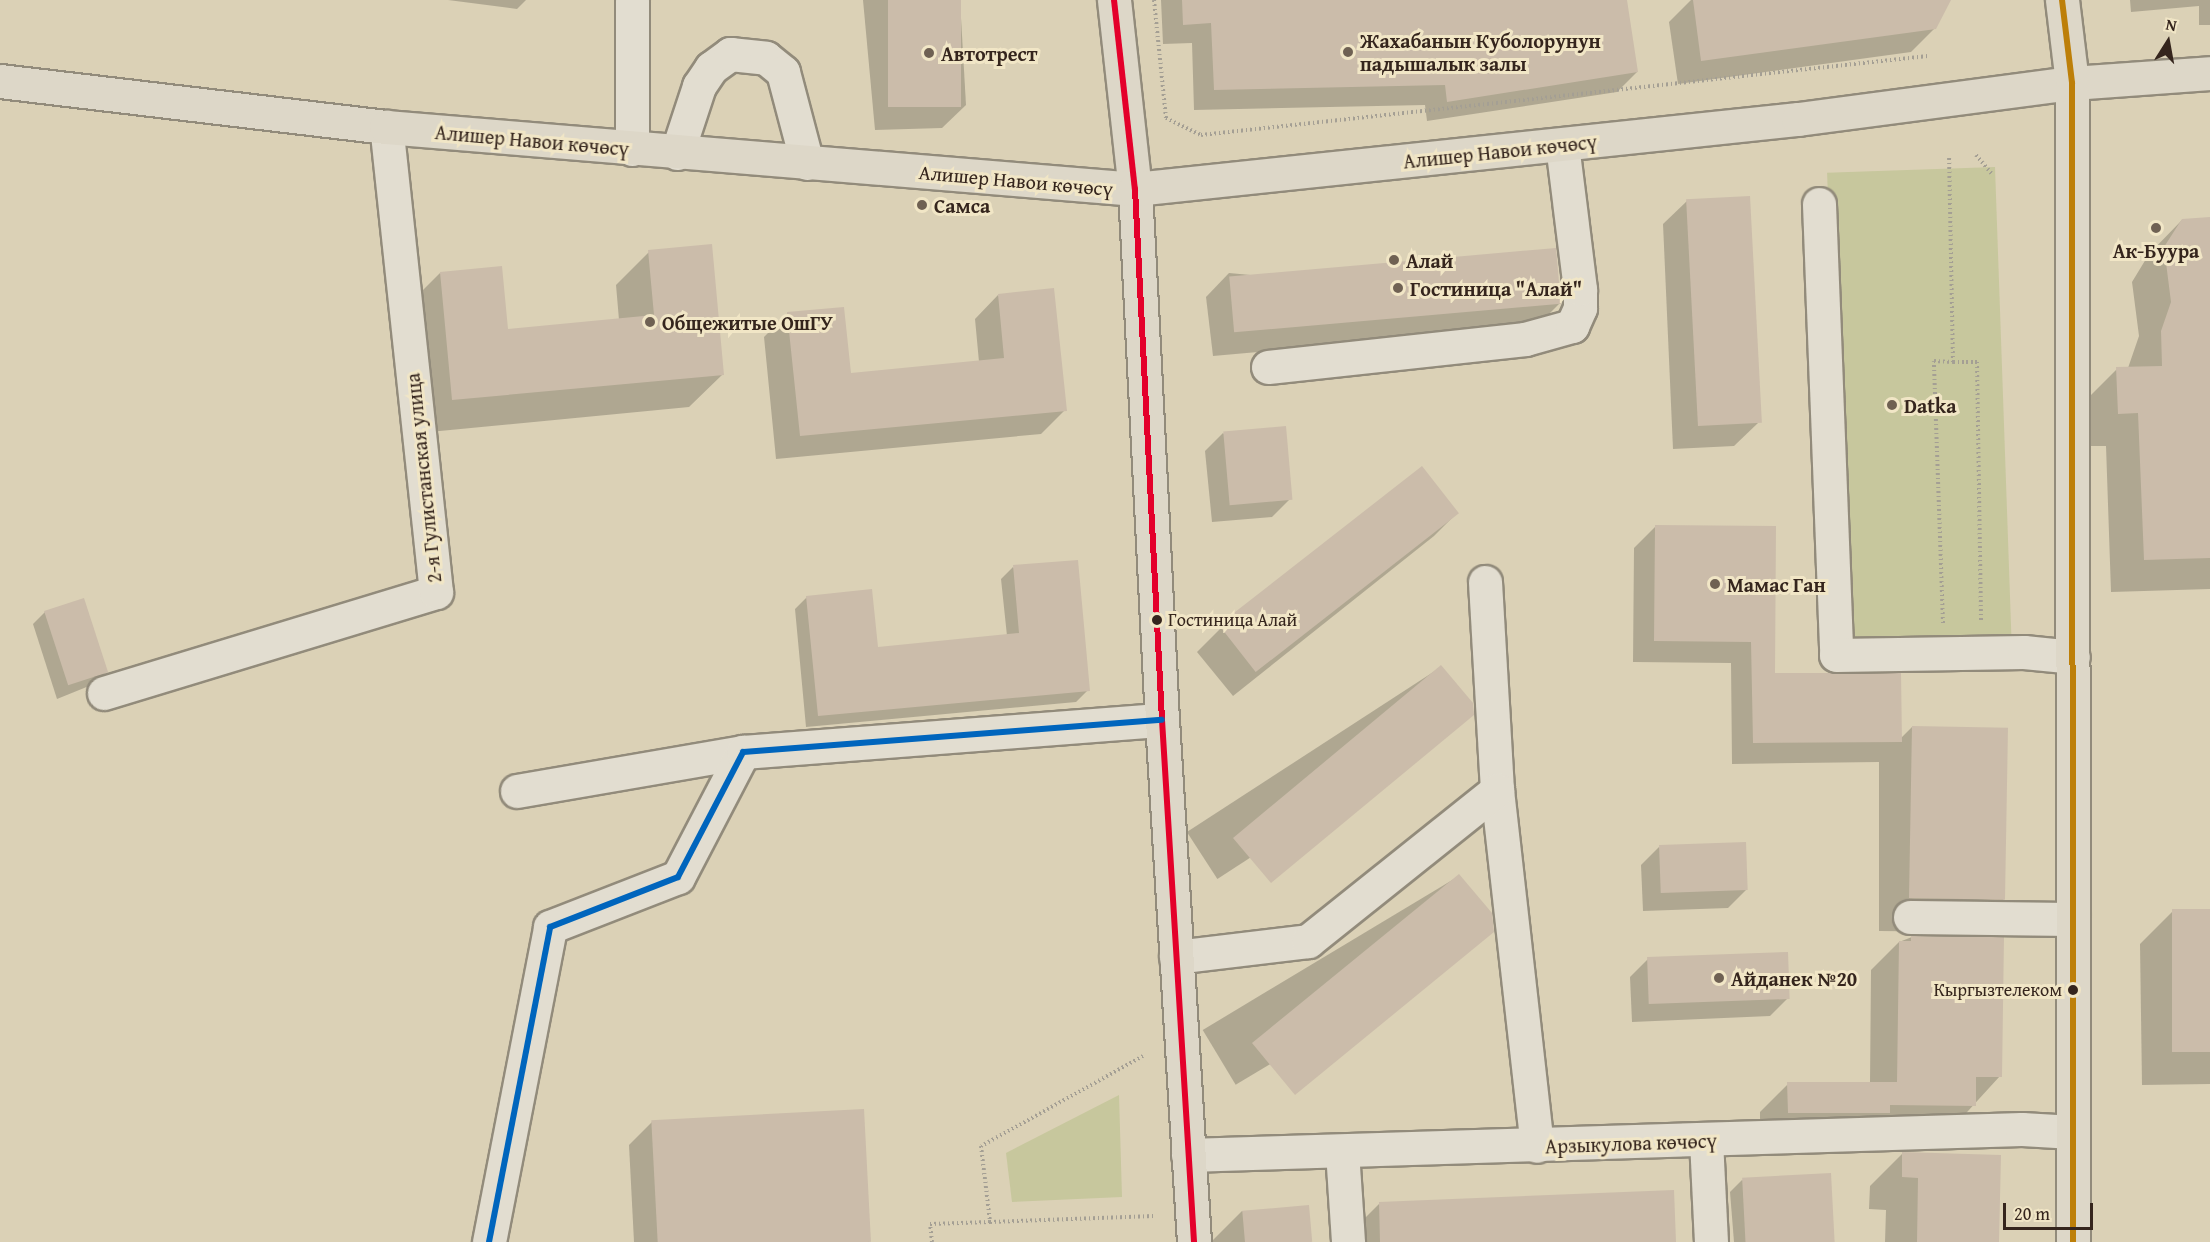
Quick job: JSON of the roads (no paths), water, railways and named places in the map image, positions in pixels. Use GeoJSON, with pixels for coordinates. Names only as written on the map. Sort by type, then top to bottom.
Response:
{"type":"FeatureCollection","features":[{"type":"Feature","properties":{"kind":"main road"},"geometry":{"type":"LineString","coordinates":[[1114,0],[1136,189],[1162,720],[1194,1242]]}},
{"type":"Feature","properties":{"kind":"main road"},"geometry":{"type":"LineString","coordinates":[[2062,0],[2072,83],[2073,1242]]}},
{"type":"Feature","properties":{"kind":"main road","name":"Алишер Навои көчөсү"},"geometry":{"type":"LineString","coordinates":[[0,81],[386,128],[1136,189],[1562,145],[2072,83],[2210,74]]}},
{"type":"Feature","properties":{"kind":"street"},"geometry":{"type":"LineString","coordinates":[[632,0],[632,149]]}},
{"type":"Feature","properties":{"kind":"street"},"geometry":{"type":"LineString","coordinates":[[676,153],[699,86],[711,68],[730,54],[766,58],[783,72],[807,163]]}},
{"type":"Feature","properties":{"kind":"street","name":"2-я Гулистанская улица"},"geometry":{"type":"LineString","coordinates":[[104,693],[436,592],[386,128]]}},
{"type":"Feature","properties":{"kind":"street"},"geometry":{"type":"LineString","coordinates":[[1268,367],[1525,339],[1572,326],[1580,308],[1580,289],[1562,145]]}},
{"type":"Feature","properties":{"kind":"street"},"geometry":{"type":"LineString","coordinates":[[1819,204],[1836,655],[1982,653],[2073,657]]}},
{"type":"Feature","properties":{"kind":"street"},"geometry":{"type":"LineString","coordinates":[[1485,582],[1497,790],[1537,1146]]}},
{"type":"Feature","properties":{"kind":"street"},"geometry":{"type":"LineString","coordinates":[[517,791],[742,752],[1162,720]]}},
{"type":"Feature","properties":{"kind":"street"},"geometry":{"type":"LineString","coordinates":[[489,1242],[550,927],[678,877],[742,752]]}},
{"type":"Feature","properties":{"kind":"street"},"geometry":{"type":"LineString","coordinates":[[1176,957],[1308,941],[1497,790]]}},
{"type":"Feature","properties":{"kind":"street"},"geometry":{"type":"LineString","coordinates":[[1910,917],[2073,919]]}},
{"type":"Feature","properties":{"kind":"street","name":"Арзыкулова көчөсү"},"geometry":{"type":"LineString","coordinates":[[1188,1155],[2022,1130],[2073,1132]]}},
{"type":"Feature","properties":{"kind":"street"},"geometry":{"type":"LineString","coordinates":[[1706,1140],[1711,1242]]}},
{"type":"Feature","properties":{"kind":"street"},"geometry":{"type":"LineString","coordinates":[[1342,1151],[1348,1242]]}},
{"type":"Feature","properties":{"kind":"place","name":"Жахабанын Куболорунун падышалык залы"},"geometry":{"type":"Point","coordinates":[1348,52]}},
{"type":"Feature","properties":{"kind":"place","name":"Автотрест"},"geometry":{"type":"Point","coordinates":[929,53]}},
{"type":"Feature","properties":{"kind":"place","name":"Самса"},"geometry":{"type":"Point","coordinates":[922,205]}},
{"type":"Feature","properties":{"kind":"place","name":"Ак-Буура"},"geometry":{"type":"Point","coordinates":[2156,228]}},
{"type":"Feature","properties":{"kind":"place","name":"Алай"},"geometry":{"type":"Point","coordinates":[1394,260]}},
{"type":"Feature","properties":{"kind":"place","name":"Гостиница \"Алай\""},"geometry":{"type":"Point","coordinates":[1398,288]}},
{"type":"Feature","properties":{"kind":"place","name":"Общежитые ОшГУ"},"geometry":{"type":"Point","coordinates":[650,322]}},
{"type":"Feature","properties":{"kind":"place","name":"Datka"},"geometry":{"type":"Point","coordinates":[1892,405]}},
{"type":"Feature","properties":{"kind":"place","name":"Мамас Ган"},"geometry":{"type":"Point","coordinates":[1715,584]}},
{"type":"Feature","properties":{"kind":"place","name":"Гостиница Алай"},"geometry":{"type":"Point","coordinates":[1157,620]}},
{"type":"Feature","properties":{"kind":"place","name":"Айданек №20"},"geometry":{"type":"Point","coordinates":[1719,978]}},
{"type":"Feature","properties":{"kind":"place","name":"Кыргызтелеком"},"geometry":{"type":"Point","coordinates":[2073,990]}}]}
